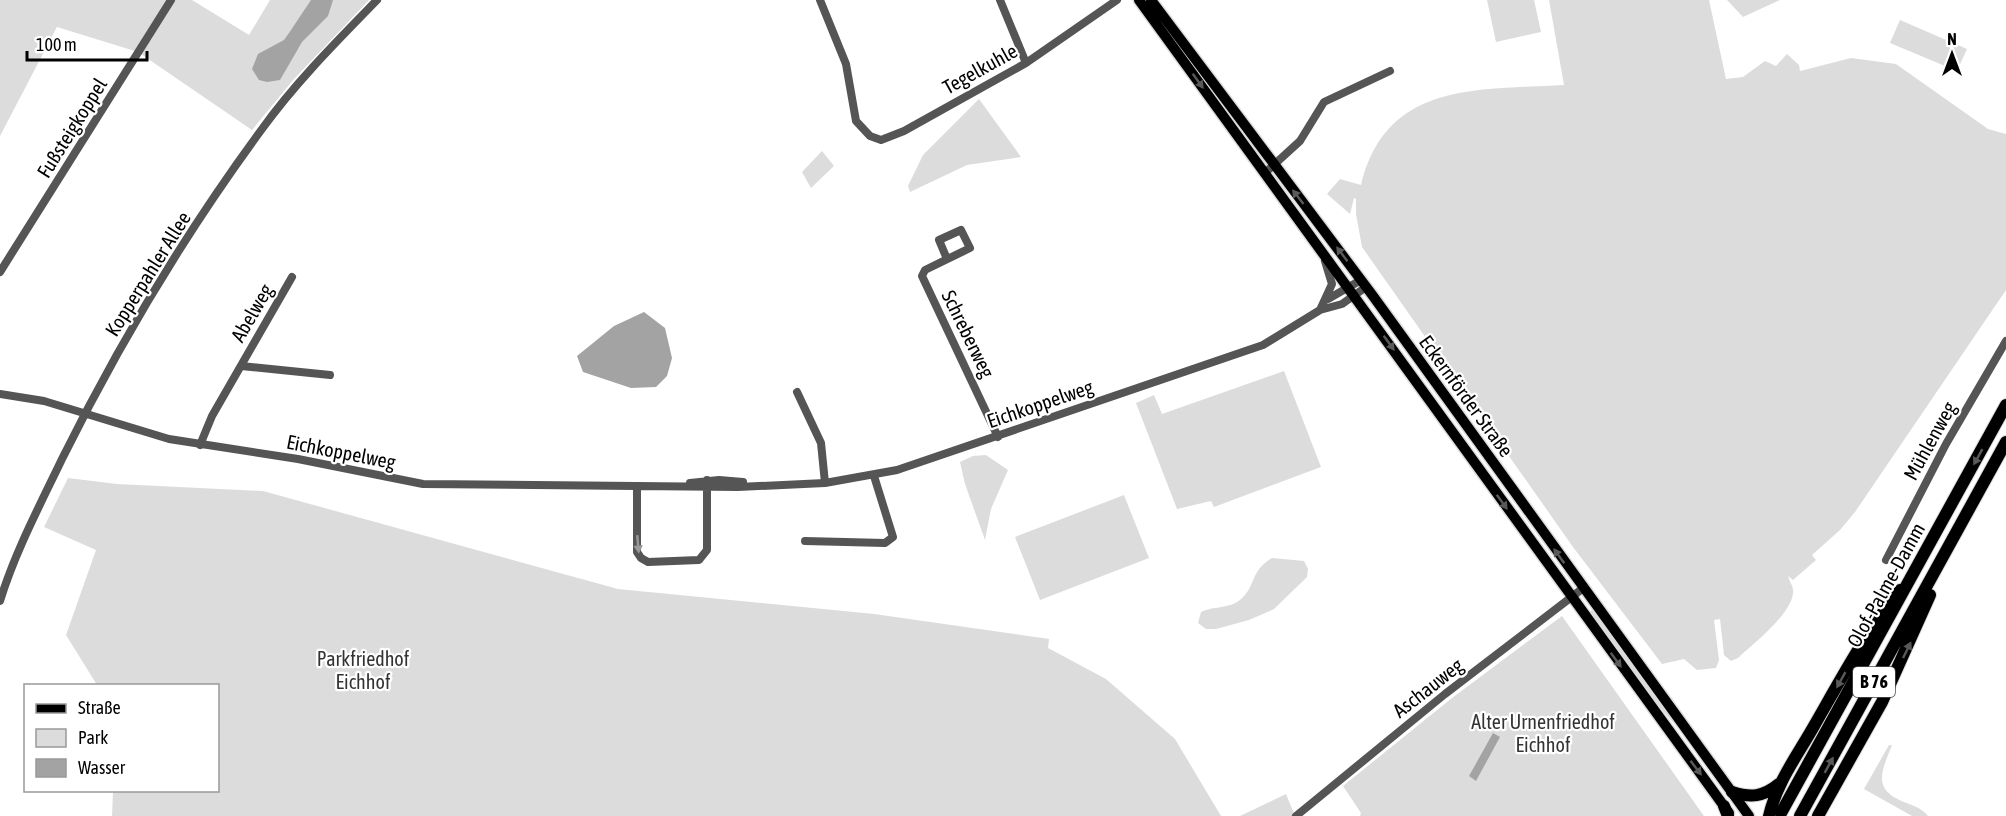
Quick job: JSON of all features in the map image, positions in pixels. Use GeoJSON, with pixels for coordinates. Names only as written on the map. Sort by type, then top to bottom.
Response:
{"type":"FeatureCollection","features":[{"type":"Feature","properties":{"kind":"highway","name":"Olof-Palme-Damm"},"geometry":{"type":"LineString","coordinates":[[1775,815],[1921,563],[2006,405]]}},
{"type":"Feature","properties":{"kind":"highway","name":"Olof-Palme-Damm"},"geometry":{"type":"LineString","coordinates":[[1800,816],[2006,442]]}},
{"type":"Feature","properties":{"kind":"highway"},"geometry":{"type":"LineString","coordinates":[[1818,816],[1882,702],[1915,634],[1948,549]]}},
{"type":"Feature","properties":{"kind":"highway"},"geometry":{"type":"LineString","coordinates":[[1775,815],[1780,783],[1882,611],[1921,563]]}},
{"type":"Feature","properties":{"kind":"highway"},"geometry":{"type":"LineString","coordinates":[[1732,792],[1750,796],[1761,795],[1780,783]]}},
{"type":"Feature","properties":{"kind":"main road","name":"Eckernförder Straße"},"geometry":{"type":"LineString","coordinates":[[1139,0],[1269,169],[1364,284],[1582,589],[1749,816]]}},
{"type":"Feature","properties":{"kind":"main road","name":"Eckernförder Straße"},"geometry":{"type":"LineString","coordinates":[[1151,0],[1269,169],[1324,253],[1728,813]]}},
{"type":"Feature","properties":{"kind":"street","name":"Fußsteigkoppel"},"geometry":{"type":"LineString","coordinates":[[0,272],[171,0]]}},
{"type":"Feature","properties":{"kind":"street","name":"Kopperpahler Allee"},"geometry":{"type":"LineString","coordinates":[[0,601],[23,541],[85,412],[136,320],[263,128],[377,0]]}},
{"type":"Feature","properties":{"kind":"street","name":"Tegelkuhle"},"geometry":{"type":"LineString","coordinates":[[820,0],[846,64],[856,121],[870,136],[881,140],[1026,63],[1117,0]]}},
{"type":"Feature","properties":{"kind":"street"},"geometry":{"type":"LineString","coordinates":[[1000,0],[1026,63]]}},
{"type":"Feature","properties":{"kind":"street"},"geometry":{"type":"LineString","coordinates":[[1269,169],[1300,141],[1324,102],[1390,70]]}},
{"type":"Feature","properties":{"kind":"street","name":"Eichkoppelweg"},"geometry":{"type":"LineString","coordinates":[[1320,310],[1327,299],[1332,279],[1324,253]]}},
{"type":"Feature","properties":{"kind":"street","name":"Schreberweg"},"geometry":{"type":"LineString","coordinates":[[947,259],[925,270],[922,276],[998,437]]}},
{"type":"Feature","properties":{"kind":"street","name":"Abelweg"},"geometry":{"type":"LineString","coordinates":[[200,445],[204,431],[292,277]]}},
{"type":"Feature","properties":{"kind":"street","name":"Eichkoppelweg"},"geometry":{"type":"LineString","coordinates":[[0,394],[30,398],[85,412],[153,435],[200,445],[297,459],[423,484],[637,486],[707,483],[825,483],[874,476],[998,437],[1263,345],[1320,310],[1342,304],[1355,295],[1364,284]]}},
{"type":"Feature","properties":{"kind":"street","name":"Eichkoppelweg"},"geometry":{"type":"LineString","coordinates":[[1327,299],[1349,286],[1364,284]]}},
{"type":"Feature","properties":{"kind":"street","name":"Mühlenweg"},"geometry":{"type":"LineString","coordinates":[[1886,560],[1946,444],[2006,341]]}},
{"type":"Feature","properties":{"kind":"street","name":"Abelweg"},"geometry":{"type":"LineString","coordinates":[[241,366],[330,375]]}},
{"type":"Feature","properties":{"kind":"street"},"geometry":{"type":"LineString","coordinates":[[797,392],[821,443],[825,483]]}},
{"type":"Feature","properties":{"kind":"street"},"geometry":{"type":"LineString","coordinates":[[805,541],[885,543],[893,537],[874,476]]}},
{"type":"Feature","properties":{"kind":"street"},"geometry":{"type":"LineString","coordinates":[[637,486],[637,552],[641,558],[648,561],[699,560],[707,550],[707,483]]}},
{"type":"Feature","properties":{"kind":"street","name":"Aschauweg"},"geometry":{"type":"LineString","coordinates":[[1296,816],[1444,694],[1582,589]]}},
{"type":"Feature","properties":{"kind":"green space"},"geometry":{"type":"Polygon","coordinates":[[[0,0],[192,0],[249,35],[270,0],[369,0],[294,79],[252,130],[138,52],[57,27],[0,136],[0,0]]]}},
{"type":"Feature","properties":{"kind":"green space"},"geometry":{"type":"Polygon","coordinates":[[[1487,0],[1534,0],[1541,32],[1496,42],[1487,0]]]}},
{"type":"Feature","properties":{"kind":"green space"},"geometry":{"type":"Polygon","coordinates":[[[1549,0],[1709,0],[1726,79],[1743,77],[1765,61],[1776,66],[1787,54],[1799,65],[1800,71],[1851,58],[1896,64],[1988,129],[2006,134],[2006,290],[1855,512],[1840,530],[1812,555],[1816,560],[1793,580],[1788,576],[1793,589],[1792,598],[1781,617],[1738,658],[1731,661],[1724,655],[1720,619],[1714,620],[1719,660],[1716,668],[1697,670],[1684,659],[1662,664],[1573,547],[1362,247],[1356,214],[1356,199],[1354,198],[1350,214],[1327,194],[1340,179],[1361,185],[1373,151],[1391,126],[1414,109],[1440,98],[1469,91],[1564,85],[1549,0]]]}},
{"type":"Feature","properties":{"kind":"green space"},"geometry":{"type":"Polygon","coordinates":[[[1727,0],[1780,0],[1743,17],[1727,0]]]}},
{"type":"Feature","properties":{"kind":"green space"},"geometry":{"type":"Polygon","coordinates":[[[1900,20],[1967,49],[1957,71],[1890,43],[1900,20]]]}},
{"type":"Feature","properties":{"kind":"green space"},"geometry":{"type":"Polygon","coordinates":[[[979,99],[1021,157],[967,165],[910,192],[908,186],[923,155],[979,99]]]}},
{"type":"Feature","properties":{"kind":"green space"},"geometry":{"type":"Polygon","coordinates":[[[822,151],[834,166],[811,188],[802,172],[822,151]]]}},
{"type":"Feature","properties":{"kind":"green space"},"geometry":{"type":"Polygon","coordinates":[[[1284,371],[1321,467],[1214,507],[1211,501],[1177,509],[1136,403],[1154,395],[1162,414],[1284,371]]]}},
{"type":"Feature","properties":{"kind":"green space"},"geometry":{"type":"Polygon","coordinates":[[[986,455],[1008,470],[991,509],[985,540],[965,484],[960,462],[973,456],[986,455]]]}},
{"type":"Feature","properties":{"kind":"green space","name":"Parkfriedhof Eichhof"},"geometry":{"type":"Polygon","coordinates":[[[68,478],[117,484],[263,491],[618,589],[874,614],[1049,639],[1048,648],[1106,679],[1175,739],[1221,816],[112,816],[113,792],[219,792],[219,684],[96,684],[66,635],[96,550],[44,527],[68,478]]]}},
{"type":"Feature","properties":{"kind":"green space"},"geometry":{"type":"Polygon","coordinates":[[[1124,495],[1149,558],[1040,600],[1015,537],[1124,495]]]}},
{"type":"Feature","properties":{"kind":"green space"},"geometry":{"type":"Polygon","coordinates":[[[1272,558],[1304,561],[1308,569],[1307,577],[1274,609],[1249,620],[1216,629],[1206,629],[1198,623],[1201,612],[1232,604],[1241,599],[1249,589],[1256,573],[1272,558]]]}},
{"type":"Feature","properties":{"kind":"green space"},"geometry":{"type":"Polygon","coordinates":[[[1592,610],[1744,816],[1741,816],[1680,730],[1645,691],[1588,613],[1592,610]]]}},
{"type":"Feature","properties":{"kind":"green space","name":"Alter Urnenfriedhof Eichhof"},"geometry":{"type":"Polygon","coordinates":[[[1562,616],[1704,816],[1360,816],[1361,813],[1343,786],[1452,698],[1562,616]]]}},
{"type":"Feature","properties":{"kind":"green space"},"geometry":{"type":"Polygon","coordinates":[[[1889,745],[1892,745],[1882,773],[1884,788],[1889,794],[1919,808],[1928,816],[1912,816],[1864,789],[1889,745]]]}},
{"type":"Feature","properties":{"kind":"green space"},"geometry":{"type":"Polygon","coordinates":[[[1286,794],[1295,816],[1240,816],[1286,794]]]}},
{"type":"Feature","properties":{"kind":"water"},"geometry":{"type":"Polygon","coordinates":[[[311,0],[333,0],[328,16],[302,42],[280,80],[267,82],[259,80],[252,69],[258,54],[284,40],[311,0]]]}},
{"type":"Feature","properties":{"kind":"water"},"geometry":{"type":"Polygon","coordinates":[[[644,312],[665,328],[672,358],[667,376],[656,387],[631,388],[583,372],[577,356],[614,326],[644,312]]]}},
{"type":"Feature","properties":{"kind":"water"},"geometry":{"type":"Polygon","coordinates":[[[1493,733],[1500,737],[1476,781],[1469,776],[1493,733]]]}}]}
